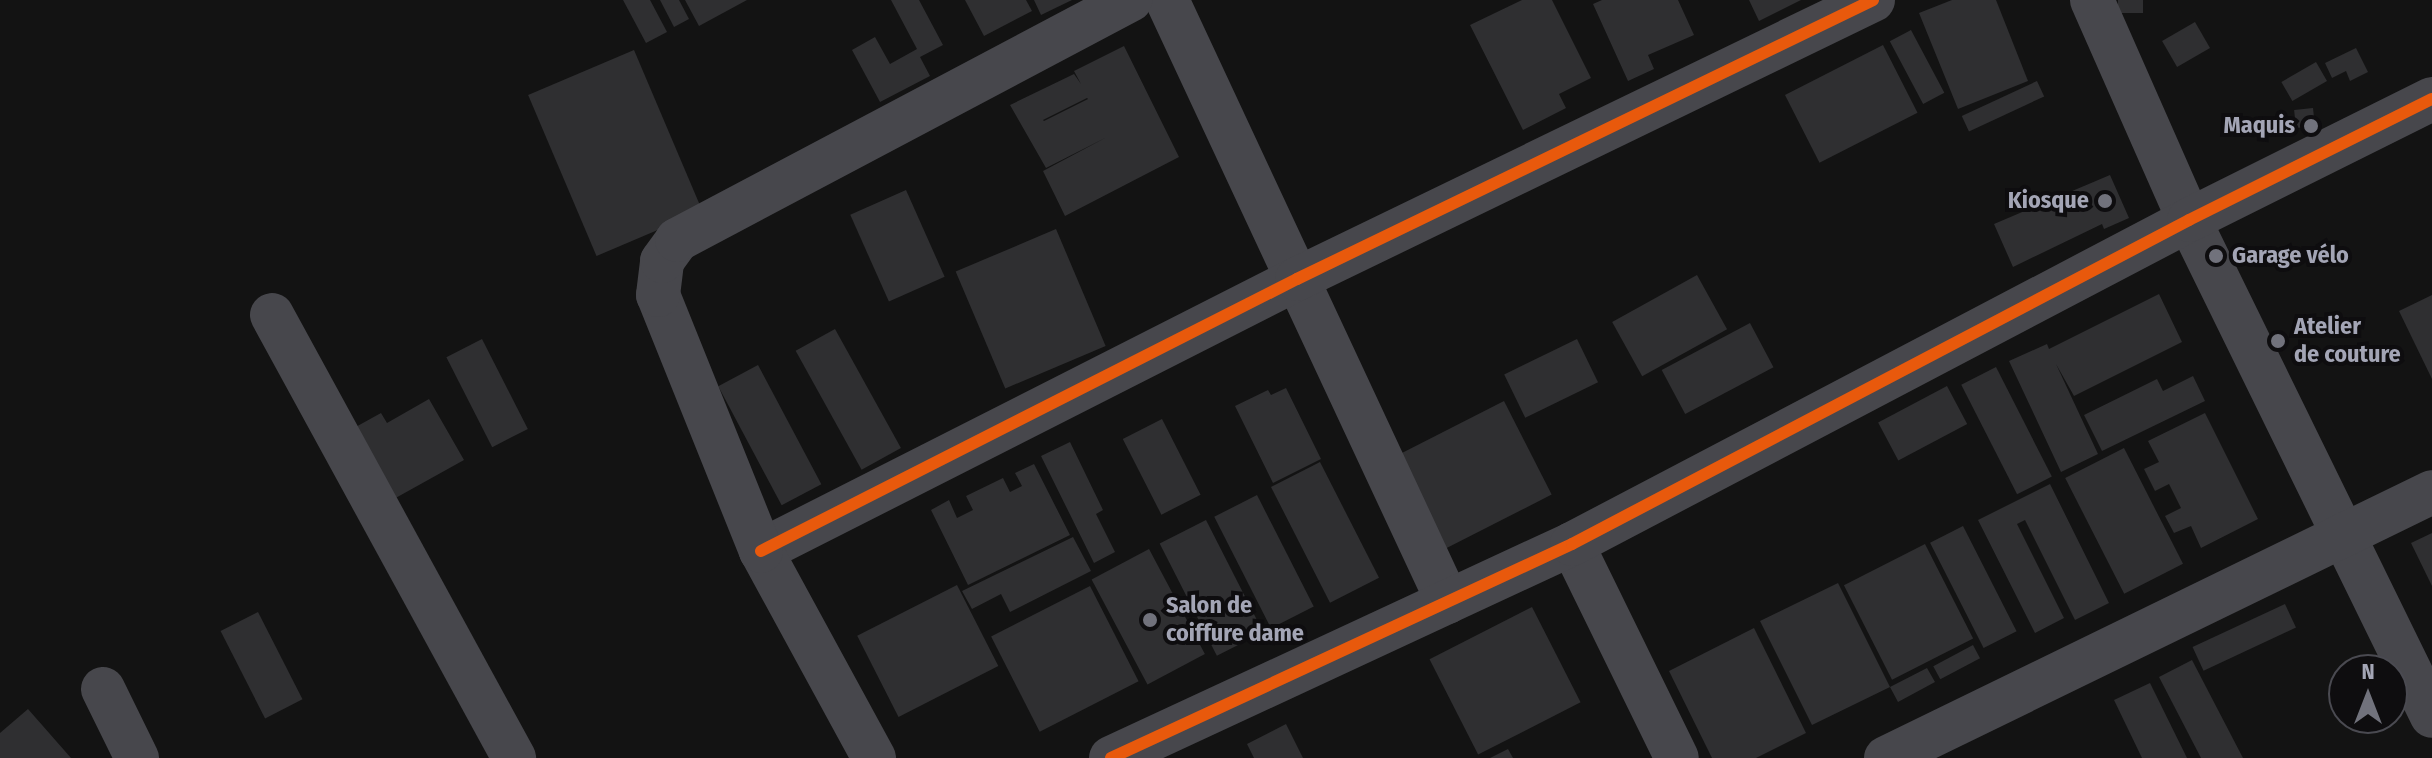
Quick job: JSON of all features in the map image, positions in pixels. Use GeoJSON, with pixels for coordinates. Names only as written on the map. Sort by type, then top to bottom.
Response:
{"type":"FeatureCollection","features":[{"type":"Feature","properties":{"kind":"street"},"geometry":{"type":"LineString","coordinates":[[874,758],[761,551],[658,295],[662,261],[677,240],[1130,0]]}},
{"type":"Feature","properties":{"kind":"street"},"geometry":{"type":"LineString","coordinates":[[1167,0],[1448,602]]}},
{"type":"Feature","properties":{"kind":"street"},"geometry":{"type":"LineString","coordinates":[[761,551],[1297,279],[1873,0]]}},
{"type":"Feature","properties":{"kind":"street"},"geometry":{"type":"LineString","coordinates":[[2092,0],[2189,220],[2432,716]]}},
{"type":"Feature","properties":{"kind":"street"},"geometry":{"type":"LineString","coordinates":[[1111,758],[1572,544],[2189,220],[2432,99]]}},
{"type":"Feature","properties":{"kind":"street"},"geometry":{"type":"LineString","coordinates":[[272,315],[514,758]]}},
{"type":"Feature","properties":{"kind":"street"},"geometry":{"type":"LineString","coordinates":[[1886,758],[2432,492]]}},
{"type":"Feature","properties":{"kind":"street"},"geometry":{"type":"LineString","coordinates":[[1572,544],[1677,758]]}},
{"type":"Feature","properties":{"kind":"street"},"geometry":{"type":"LineString","coordinates":[[103,689],[137,758]]}},
{"type":"Feature","properties":{"kind":"building"},"geometry":{"type":"Polygon","coordinates":[[[623,0],[650,0],[667,32],[646,43],[623,0]]]}},
{"type":"Feature","properties":{"kind":"building"},"geometry":{"type":"Polygon","coordinates":[[[660,0],[679,0],[689,19],[674,27],[660,0]]]}},
{"type":"Feature","properties":{"kind":"building"},"geometry":{"type":"Polygon","coordinates":[[[685,0],[747,0],[699,26],[685,0]]]}},
{"type":"Feature","properties":{"kind":"building"},"geometry":{"type":"Polygon","coordinates":[[[891,0],[919,0],[943,45],[920,57],[930,76],[880,102],[852,50],[875,37],[890,64],[917,49],[891,0]]]}},
{"type":"Feature","properties":{"kind":"building"},"geometry":{"type":"Polygon","coordinates":[[[965,0],[1026,0],[1032,11],[984,36],[965,0]]]}},
{"type":"Feature","properties":{"kind":"building"},"geometry":{"type":"Polygon","coordinates":[[[1034,0],[1072,0],[1041,15],[1034,0]]]}},
{"type":"Feature","properties":{"kind":"building"},"geometry":{"type":"Polygon","coordinates":[[[1522,0],[1552,0],[1591,78],[1559,94],[1566,108],[1523,130],[1470,25],[1522,0]]]}},
{"type":"Feature","properties":{"kind":"building"},"geometry":{"type":"Polygon","coordinates":[[[1602,0],[1678,0],[1694,35],[1648,55],[1654,69],[1628,81],[1593,4],[1602,0]]]}},
{"type":"Feature","properties":{"kind":"building"},"geometry":{"type":"Polygon","coordinates":[[[1749,0],[1801,0],[1759,21],[1749,0]]]}},
{"type":"Feature","properties":{"kind":"building"},"geometry":{"type":"Polygon","coordinates":[[[1952,0],[1996,0],[2028,81],[1958,109],[1919,13],[1952,0]]]}},
{"type":"Feature","properties":{"kind":"building"},"geometry":{"type":"Polygon","coordinates":[[[2118,0],[2143,0],[2143,13],[2118,13],[2118,0]]]}},
{"type":"Feature","properties":{"kind":"building"},"geometry":{"type":"Polygon","coordinates":[[[2195,22],[2210,48],[2177,67],[2162,41],[2195,22]]]}},
{"type":"Feature","properties":{"kind":"building"},"geometry":{"type":"Polygon","coordinates":[[[1911,30],[1944,93],[1923,104],[1890,41],[1911,30]]]}},
{"type":"Feature","properties":{"kind":"building"},"geometry":{"type":"Polygon","coordinates":[[[1883,45],[1918,113],[1819,163],[1785,95],[1883,45]]]}},
{"type":"Feature","properties":{"kind":"building"},"geometry":{"type":"Polygon","coordinates":[[[1124,46],[1179,157],[1065,216],[1043,171],[1107,137],[1046,168],[1010,105],[1074,74],[1081,84],[1074,71],[1124,46]],[[1087,98],[1043,120],[1044,121],[1087,98]]]}},
{"type":"Feature","properties":{"kind":"building"},"geometry":{"type":"Polygon","coordinates":[[[2356,48],[2368,72],[2350,81],[2346,71],[2332,78],[2325,63],[2356,48]]]}},
{"type":"Feature","properties":{"kind":"building"},"geometry":{"type":"Polygon","coordinates":[[[634,50],[702,211],[597,256],[528,95],[634,50]]]}},
{"type":"Feature","properties":{"kind":"building"},"geometry":{"type":"Polygon","coordinates":[[[2316,62],[2327,81],[2292,101],[2281,82],[2316,62]]]}},
{"type":"Feature","properties":{"kind":"building"},"geometry":{"type":"Polygon","coordinates":[[[2037,81],[2044,96],[1969,131],[1962,116],[2037,81]]]}},
{"type":"Feature","properties":{"kind":"building"},"geometry":{"type":"Polygon","coordinates":[[[2313,108],[2315,126],[2296,128],[2294,110],[2313,108]]]}},
{"type":"Feature","properties":{"kind":"building"},"geometry":{"type":"Polygon","coordinates":[[[2110,175],[2129,218],[2104,229],[2102,224],[2013,267],[1994,224],[2110,175]]]}},
{"type":"Feature","properties":{"kind":"building"},"geometry":{"type":"Polygon","coordinates":[[[906,190],[945,277],[889,302],[850,215],[906,190]]]}},
{"type":"Feature","properties":{"kind":"building"},"geometry":{"type":"Polygon","coordinates":[[[1056,229],[1106,346],[1005,388],[956,272],[1056,229]]]}},
{"type":"Feature","properties":{"kind":"building"},"geometry":{"type":"Polygon","coordinates":[[[1697,275],[1727,329],[1642,376],[1612,322],[1697,275]]]}},
{"type":"Feature","properties":{"kind":"building"},"geometry":{"type":"Polygon","coordinates":[[[2159,294],[2182,342],[2074,396],[2056,364],[2098,454],[2061,472],[2009,361],[2047,344],[2049,349],[2159,294]]]}},
{"type":"Feature","properties":{"kind":"building"},"geometry":{"type":"Polygon","coordinates":[[[2432,295],[2432,379],[2399,311],[2432,295]]]}},
{"type":"Feature","properties":{"kind":"building"},"geometry":{"type":"Polygon","coordinates":[[[1750,323],[1773,367],[1685,414],[1662,370],[1750,323]]]}},
{"type":"Feature","properties":{"kind":"building"},"geometry":{"type":"Polygon","coordinates":[[[835,329],[901,448],[862,470],[796,351],[835,329]]]}},
{"type":"Feature","properties":{"kind":"building"},"geometry":{"type":"Polygon","coordinates":[[[482,339],[528,429],[492,447],[446,357],[482,339]]]}},
{"type":"Feature","properties":{"kind":"building"},"geometry":{"type":"Polygon","coordinates":[[[1577,339],[1598,382],[1525,418],[1504,375],[1577,339]]]}},
{"type":"Feature","properties":{"kind":"building"},"geometry":{"type":"Polygon","coordinates":[[[758,365],[821,484],[782,505],[718,386],[758,365]]]}},
{"type":"Feature","properties":{"kind":"building"},"geometry":{"type":"Polygon","coordinates":[[[1996,367],[2052,477],[2017,494],[1961,385],[1996,367]]]}},
{"type":"Feature","properties":{"kind":"building"},"geometry":{"type":"Polygon","coordinates":[[[2193,376],[2205,401],[2102,451],[2084,415],[2157,379],[2163,391],[2193,376]]]}},
{"type":"Feature","properties":{"kind":"building"},"geometry":{"type":"Polygon","coordinates":[[[1947,386],[1967,424],[1898,461],[1878,423],[1947,386]]]}},
{"type":"Feature","properties":{"kind":"building"},"geometry":{"type":"Polygon","coordinates":[[[1286,388],[1321,459],[1273,483],[1235,406],[1268,390],[1271,395],[1286,388]]]}},
{"type":"Feature","properties":{"kind":"building"},"geometry":{"type":"Polygon","coordinates":[[[429,399],[464,460],[383,505],[343,434],[381,413],[387,423],[429,399]]]}},
{"type":"Feature","properties":{"kind":"building"},"geometry":{"type":"Polygon","coordinates":[[[1504,401],[1552,495],[1440,551],[1393,458],[1504,401]]]}},
{"type":"Feature","properties":{"kind":"building"},"geometry":{"type":"Polygon","coordinates":[[[2205,413],[2258,519],[2201,548],[2191,526],[2174,533],[2165,516],[2181,508],[2169,484],[2155,491],[2144,469],[2159,462],[2148,441],[2205,413]]]}},
{"type":"Feature","properties":{"kind":"building"},"geometry":{"type":"Polygon","coordinates":[[[1162,419],[1201,495],[1161,515],[1123,439],[1162,419]]]}},
{"type":"Feature","properties":{"kind":"building"},"geometry":{"type":"Polygon","coordinates":[[[1070,442],[1103,510],[1096,514],[1115,552],[1094,563],[1041,456],[1070,442]]]}},
{"type":"Feature","properties":{"kind":"building"},"geometry":{"type":"Polygon","coordinates":[[[2124,448],[2183,564],[2124,594],[2065,478],[2124,448]]]}},
{"type":"Feature","properties":{"kind":"building"},"geometry":{"type":"Polygon","coordinates":[[[1320,462],[1379,578],[1330,603],[1271,487],[1320,462]]]}},
{"type":"Feature","properties":{"kind":"building"},"geometry":{"type":"Polygon","coordinates":[[[1034,464],[1070,535],[968,585],[931,510],[949,500],[957,518],[973,510],[966,496],[1003,478],[1010,492],[1022,486],[1015,473],[1034,464]]]}},
{"type":"Feature","properties":{"kind":"building"},"geometry":{"type":"Polygon","coordinates":[[[2050,484],[2109,603],[2075,620],[2025,520],[2017,524],[2064,618],[2035,633],[1978,520],[2050,484]]]}},
{"type":"Feature","properties":{"kind":"building"},"geometry":{"type":"Polygon","coordinates":[[[1257,495],[1314,606],[1271,628],[1214,517],[1257,495]]]}},
{"type":"Feature","properties":{"kind":"building"},"geometry":{"type":"Polygon","coordinates":[[[1206,520],[1263,632],[1217,656],[1160,544],[1206,520]]]}},
{"type":"Feature","properties":{"kind":"building"},"geometry":{"type":"Polygon","coordinates":[[[1963,526],[2017,631],[1984,648],[1930,543],[1963,526]]]}},
{"type":"Feature","properties":{"kind":"building"},"geometry":{"type":"Polygon","coordinates":[[[2432,533],[2432,586],[2411,543],[2432,533]]]}},
{"type":"Feature","properties":{"kind":"building"},"geometry":{"type":"Polygon","coordinates":[[[1073,537],[1091,571],[1010,612],[1001,594],[972,609],[962,591],[1073,537]]]}},
{"type":"Feature","properties":{"kind":"building"},"geometry":{"type":"Polygon","coordinates":[[[1925,544],[1973,638],[1892,680],[1844,585],[1925,544]]]}},
{"type":"Feature","properties":{"kind":"building"},"geometry":{"type":"Polygon","coordinates":[[[1149,549],[1205,654],[1147,685],[1092,580],[1149,549]]]}},
{"type":"Feature","properties":{"kind":"building"},"geometry":{"type":"Polygon","coordinates":[[[1838,583],[1890,687],[1812,725],[1760,621],[1838,583]]]}},
{"type":"Feature","properties":{"kind":"building"},"geometry":{"type":"Polygon","coordinates":[[[957,585],[998,666],[899,717],[857,636],[957,585]]]}},
{"type":"Feature","properties":{"kind":"building"},"geometry":{"type":"Polygon","coordinates":[[[1090,586],[1139,681],[1040,732],[991,636],[1090,586]]]}},
{"type":"Feature","properties":{"kind":"building"},"geometry":{"type":"Polygon","coordinates":[[[2285,604],[2296,628],[2204,671],[2193,647],[2285,604]]]}},
{"type":"Feature","properties":{"kind":"building"},"geometry":{"type":"Polygon","coordinates":[[[1532,607],[1581,702],[1478,755],[1430,659],[1532,607]]]}},
{"type":"Feature","properties":{"kind":"building"},"geometry":{"type":"Polygon","coordinates":[[[258,612],[302,699],[265,718],[221,631],[258,612]]]}},
{"type":"Feature","properties":{"kind":"building"},"geometry":{"type":"Polygon","coordinates":[[[1754,628],[1806,733],[1756,758],[1712,758],[1669,671],[1754,628]]]}},
{"type":"Feature","properties":{"kind":"building"},"geometry":{"type":"Polygon","coordinates":[[[1973,645],[1980,658],[1940,679],[1933,666],[1973,645]]]}},
{"type":"Feature","properties":{"kind":"building"},"geometry":{"type":"Polygon","coordinates":[[[2192,660],[2243,758],[2201,758],[2159,677],[2192,660]]]}},
{"type":"Feature","properties":{"kind":"building"},"geometry":{"type":"Polygon","coordinates":[[[1927,668],[1935,682],[1898,702],[1890,687],[1927,668]]]}},
{"type":"Feature","properties":{"kind":"building"},"geometry":{"type":"Polygon","coordinates":[[[2150,683],[2187,758],[2142,758],[2114,700],[2150,683]]]}},
{"type":"Feature","properties":{"kind":"building"},"geometry":{"type":"Polygon","coordinates":[[[28,709],[71,758],[0,758],[0,733],[28,709]]]}},
{"type":"Feature","properties":{"kind":"building"},"geometry":{"type":"Polygon","coordinates":[[[1286,724],[1303,758],[1254,758],[1247,744],[1286,724]]]}},
{"type":"Feature","properties":{"kind":"building"},"geometry":{"type":"Polygon","coordinates":[[[1508,749],[1513,758],[1490,758],[1508,749]]]}},
{"type":"Feature","properties":{"kind":"cycle path"},"geometry":{"type":"LineString","coordinates":[[761,551],[1297,279],[1873,0]]}},
{"type":"Feature","properties":{"kind":"cycle path"},"geometry":{"type":"LineString","coordinates":[[1111,758],[1572,544],[2189,220],[2432,99]]}},
{"type":"Feature","properties":{"kind":"place","name":"Maquis"},"geometry":{"type":"Point","coordinates":[2311,126]}},
{"type":"Feature","properties":{"kind":"place","name":"Kiosque"},"geometry":{"type":"Point","coordinates":[2105,201]}},
{"type":"Feature","properties":{"kind":"place","name":"Garage vélo"},"geometry":{"type":"Point","coordinates":[2216,256]}},
{"type":"Feature","properties":{"kind":"place","name":"Atelier de couture"},"geometry":{"type":"Point","coordinates":[2278,341]}},
{"type":"Feature","properties":{"kind":"place","name":"Salon de coiffure dame"},"geometry":{"type":"Point","coordinates":[1150,620]}}]}
